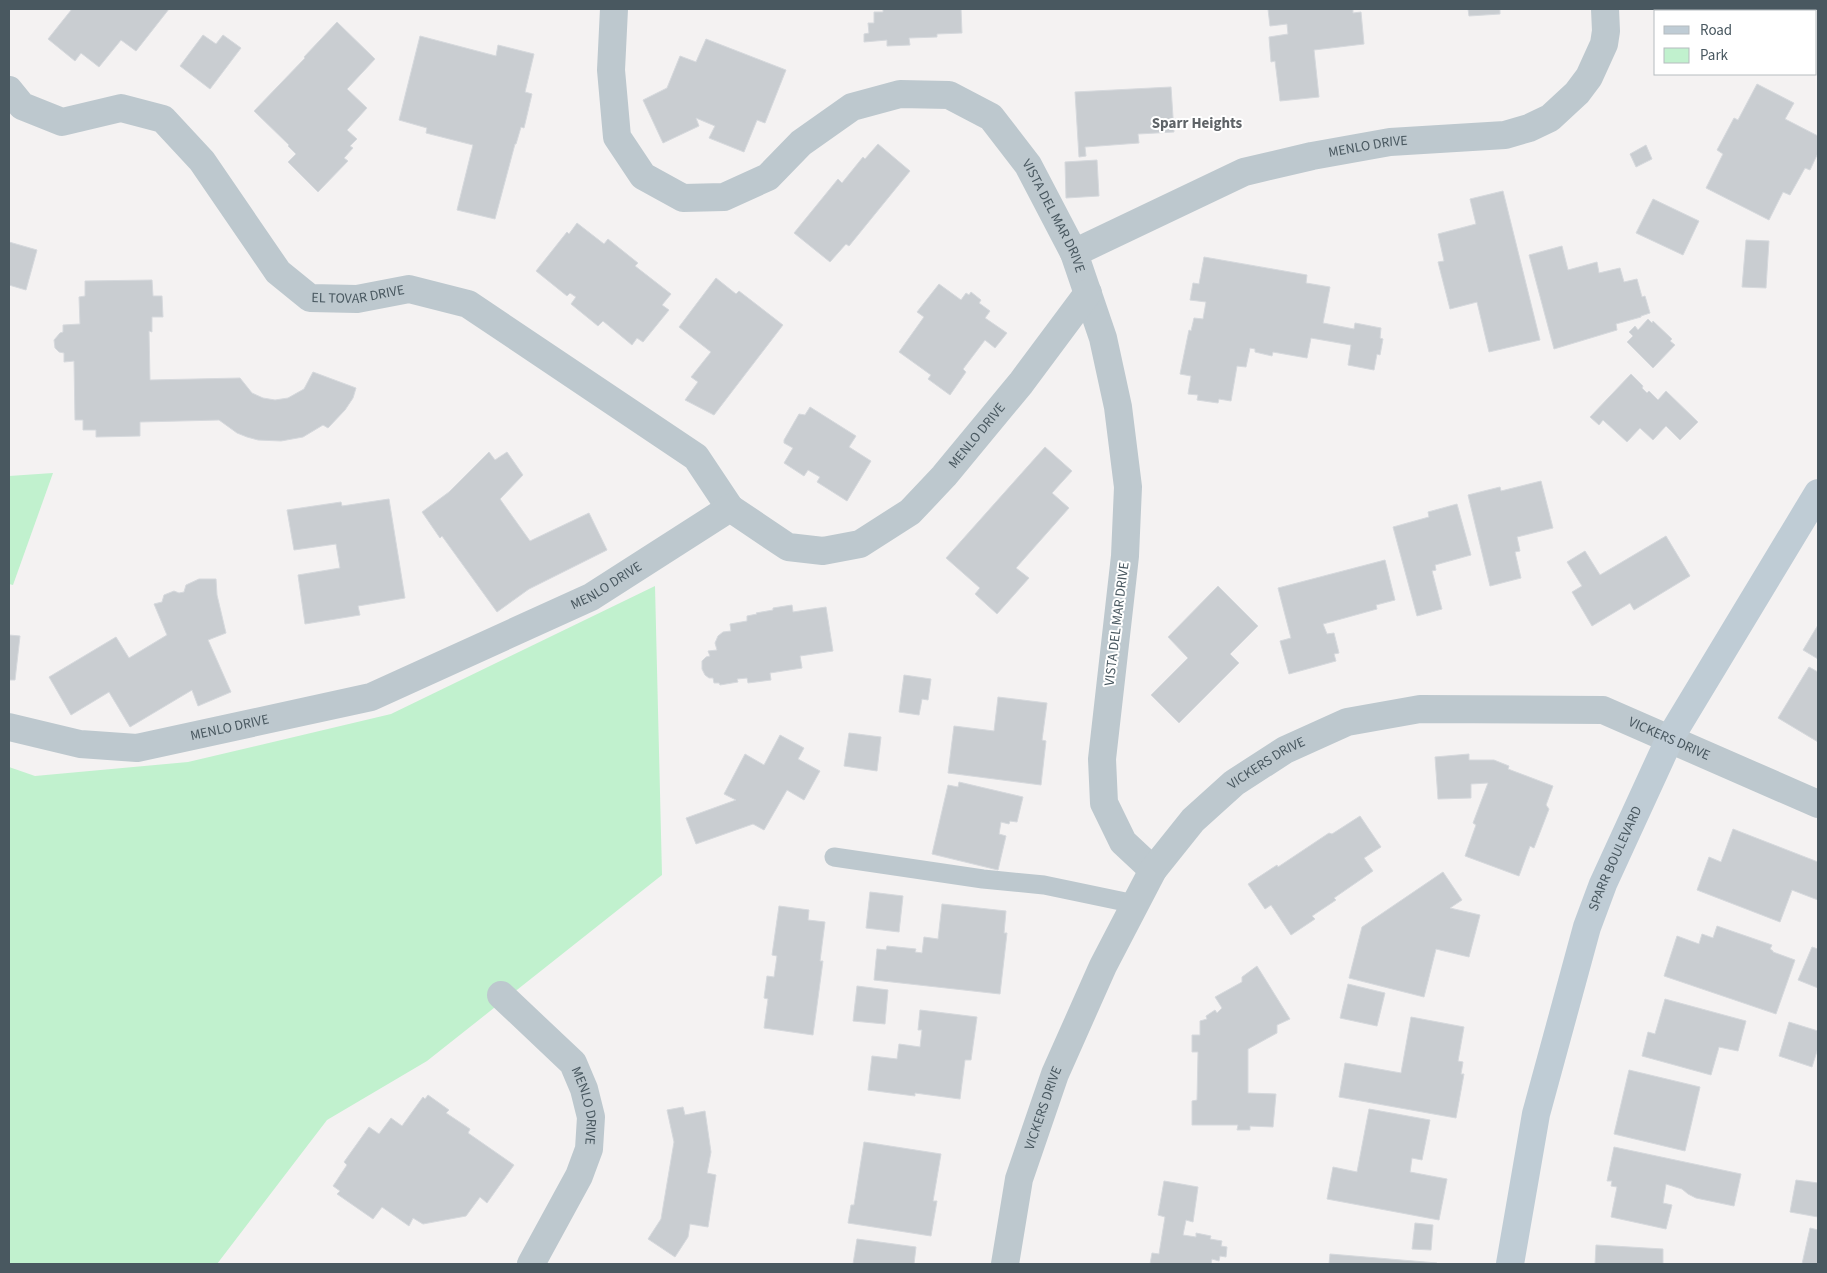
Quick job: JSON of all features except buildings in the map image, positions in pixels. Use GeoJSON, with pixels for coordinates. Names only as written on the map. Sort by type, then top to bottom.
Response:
{"type":"FeatureCollection","features":[{"type":"Feature","properties":{"kind":"street","name":"VISTA DEL MAR DRIVE"},"geometry":{"type":"LineString","coordinates":[[614,9],[611,70],[617,137],[643,176],[683,198],[724,197],[768,177],[801,143],[852,107],[900,94],[949,95],[990,116],[1028,165],[1074,253],[1104,338],[1118,407],[1128,487],[1125,556],[1102,759],[1104,803],[1123,842],[1153,870]]}},
{"type":"Feature","properties":{"kind":"street","name":"MENLO DRIVE"},"geometry":{"type":"LineString","coordinates":[[1074,253],[1244,172],[1312,156],[1390,142],[1505,135],[1529,128],[1550,118],[1576,93],[1589,77],[1604,44],[1606,9]]}},
{"type":"Feature","properties":{"kind":"street","name":"EL TOVAR DRIVE"},"geometry":{"type":"LineString","coordinates":[[9,90],[22,106],[62,122],[121,108],[163,119],[202,161],[278,272],[310,298],[357,299],[409,289],[468,304],[696,457],[730,508]]}},
{"type":"Feature","properties":{"kind":"street","name":"MENLO DRIVE"},"geometry":{"type":"LineString","coordinates":[[9,727],[80,744],[137,748],[371,697],[591,597],[730,508],[788,546],[823,551],[860,544],[910,512],[944,476],[1021,383],[1088,293]]}},
{"type":"Feature","properties":{"kind":"street","name":"SPARR BOULEVARD"},"geometry":{"type":"LineString","coordinates":[[1510,1264],[1536,1114],[1587,926],[1603,884],[1670,738],[1818,493]]}},
{"type":"Feature","properties":{"kind":"street","name":"VICKERS DRIVE"},"geometry":{"type":"LineString","coordinates":[[1005,1264],[1018,1178],[1055,1074],[1103,966],[1153,870],[1193,820],[1234,783],[1285,750],[1347,722],[1420,709],[1604,710],[1818,804]]}},
{"type":"Feature","properties":{"kind":"street","name":"MENLO DRIVE"},"geometry":{"type":"LineString","coordinates":[[501,996],[573,1064],[584,1089],[591,1117],[589,1149],[579,1176],[531,1264]]}},
{"type":"Feature","properties":{"kind":"lane"},"geometry":{"type":"LineString","coordinates":[[834,856],[983,879],[1044,885],[1135,904]]}},
{"type":"Feature","properties":{"kind":"green space"},"geometry":{"type":"Polygon","coordinates":[[[53,473],[13,585],[9,584],[9,476],[53,473]]]}},
{"type":"Feature","properties":{"kind":"green space"},"geometry":{"type":"Polygon","coordinates":[[[655,586],[662,875],[427,1061],[327,1120],[217,1264],[9,1264],[9,767],[35,776],[188,762],[391,714],[655,586]]]}},
{"type":"Feature","properties":{"kind":"district","name":"Sparr Heights"},"geometry":{"type":"Point","coordinates":[1197,123]}}]}
